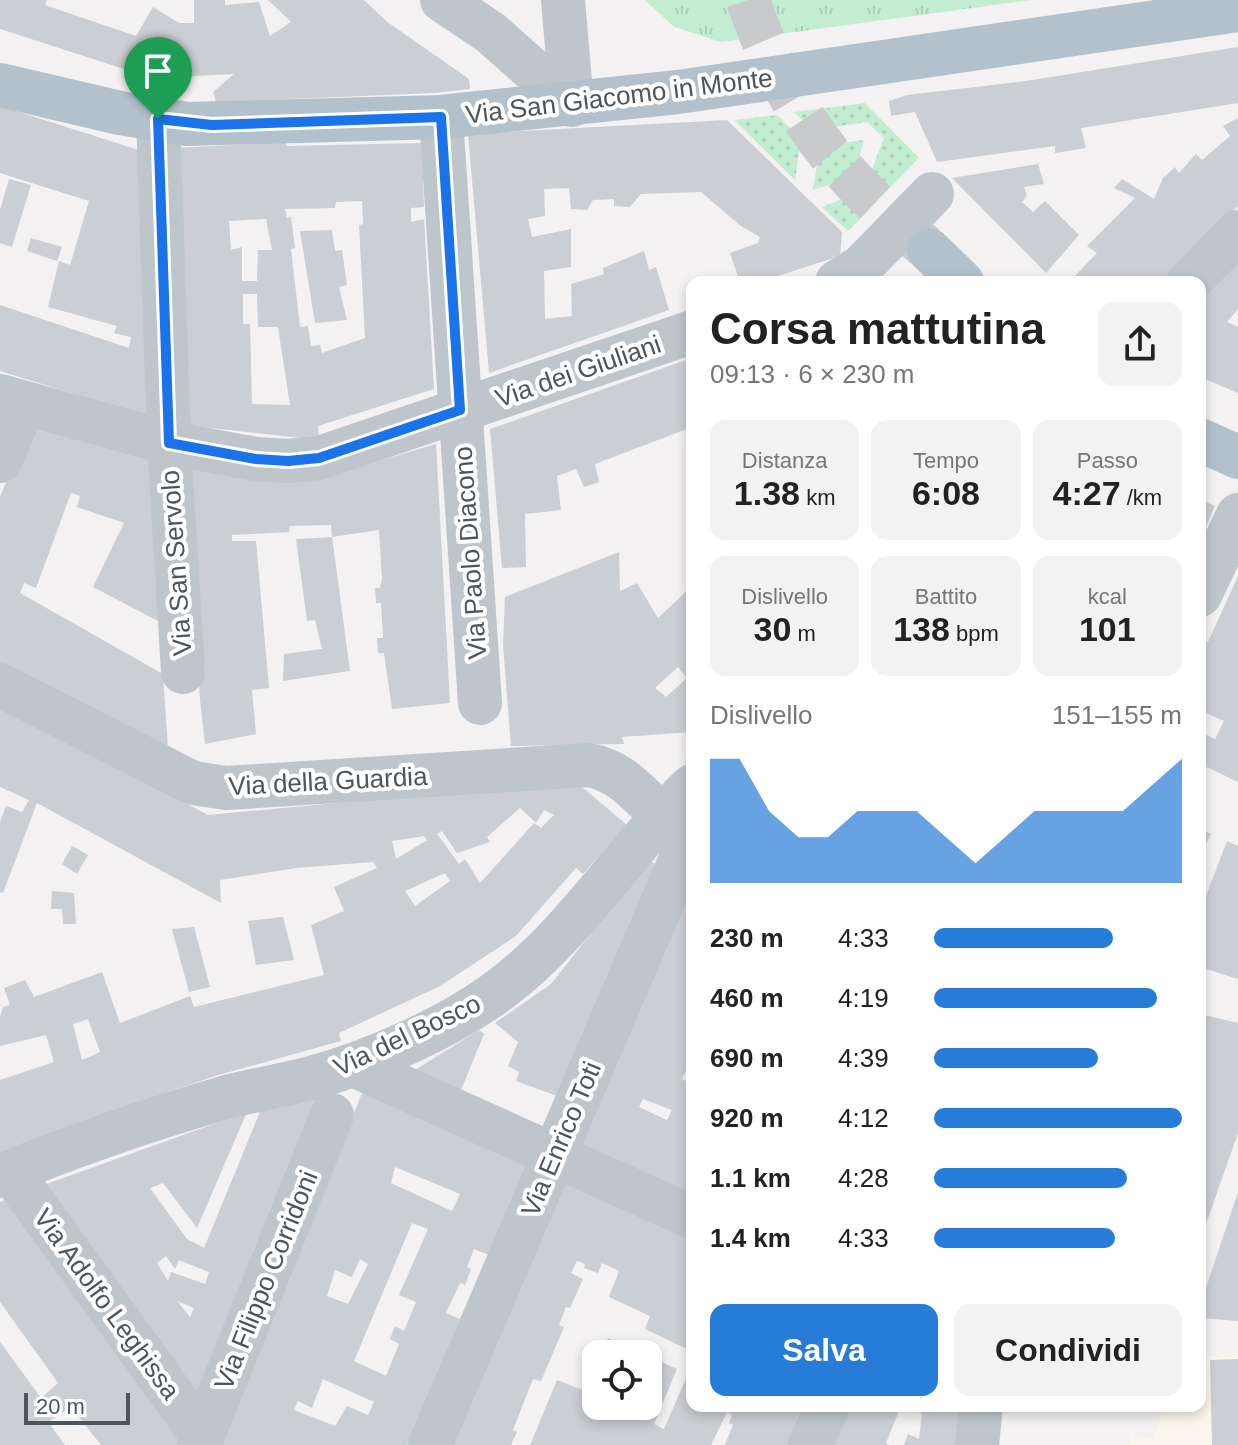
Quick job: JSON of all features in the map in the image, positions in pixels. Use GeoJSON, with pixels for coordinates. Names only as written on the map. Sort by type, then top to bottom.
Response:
{"type":"FeatureCollection","features":[{"type":"Feature","properties":{"kind":"main road","name":"Via San Giacomo in Monte"},"geometry":{"type":"LineString","coordinates":[[0,85],[158,119],[212,125],[441,117],[678,92],[1238,10]]}},
{"type":"Feature","properties":{"kind":"main road"},"geometry":{"type":"LineString","coordinates":[[929,250],[956,276]]}},
{"type":"Feature","properties":{"kind":"main road"},"geometry":{"type":"LineString","coordinates":[[1206,443],[1238,457]]}},
{"type":"Feature","properties":{"kind":"street"},"geometry":{"type":"LineString","coordinates":[[442,0],[491,33],[572,105]]}},
{"type":"Feature","properties":{"kind":"street"},"geometry":{"type":"LineString","coordinates":[[563,0],[572,105]]}},
{"type":"Feature","properties":{"kind":"street","name":"Via Paolo Diacono"},"geometry":{"type":"LineString","coordinates":[[441,117],[480,703]]}},
{"type":"Feature","properties":{"kind":"street","name":"Via San Servolo"},"geometry":{"type":"LineString","coordinates":[[158,119],[169,443],[183,672]]}},
{"type":"Feature","properties":{"kind":"street"},"geometry":{"type":"LineString","coordinates":[[847,276],[861,267],[932,194]]}},
{"type":"Feature","properties":{"kind":"street"},"geometry":{"type":"LineString","coordinates":[[1195,276],[1238,232]]}},
{"type":"Feature","properties":{"kind":"street","name":"Via dei Giuliani"},"geometry":{"type":"LineString","coordinates":[[12,400],[169,443],[256,459],[288,461],[319,458],[686,334]]}},
{"type":"Feature","properties":{"kind":"street"},"geometry":{"type":"LineString","coordinates":[[0,461],[12,400]]}},
{"type":"Feature","properties":{"kind":"street"},"geometry":{"type":"LineString","coordinates":[[1206,582],[1238,515]]}},
{"type":"Feature","properties":{"kind":"street","name":"Via della Guardia"},"geometry":{"type":"LineString","coordinates":[[0,685],[193,783],[226,788],[588,765],[605,768],[682,811]]}},
{"type":"Feature","properties":{"kind":"street","name":"Via del Bosco"},"geometry":{"type":"LineString","coordinates":[[5,1174],[69,1149],[223,1098],[353,1065],[450,1020],[499,990],[535,961],[682,811]]}},
{"type":"Feature","properties":{"kind":"street","name":"Via Enrico Toti"},"geometry":{"type":"LineString","coordinates":[[430,1445],[554,1155],[682,811]]}},
{"type":"Feature","properties":{"kind":"street"},"geometry":{"type":"LineString","coordinates":[[353,1065],[686,1214]]}},
{"type":"Feature","properties":{"kind":"street","name":"Via Filippo Corridoni"},"geometry":{"type":"LineString","coordinates":[[201,1441],[332,1115]]}},
{"type":"Feature","properties":{"kind":"street","name":"Via Adolfo Leghissa"},"geometry":{"type":"LineString","coordinates":[[5,1174],[201,1441]]}},
{"type":"Feature","properties":{"kind":"street"},"geometry":{"type":"LineString","coordinates":[[810,1445],[825,1412]]}},
{"type":"Feature","properties":{"kind":"street"},"geometry":{"type":"LineString","coordinates":[[977,1445],[980,1412]]}},
{"type":"Feature","properties":{"kind":"shaded area"},"geometry":{"type":"Polygon","coordinates":[[[1238,1356],[1238,1445],[1130,1445],[1129,1432],[1153,1440],[1163,1412],[1206,1412],[1206,1357],[1238,1356]]]}},
{"type":"Feature","properties":{"kind":"green space"},"geometry":{"type":"Polygon","coordinates":[[[645,0],[1031,0],[721,42],[674,27],[645,0]]]}},
{"type":"Feature","properties":{"kind":"green space"},"geometry":{"type":"Polygon","coordinates":[[[865,103],[919,158],[881,197],[867,183],[884,138],[867,122],[813,130],[794,112],[865,103]]]}},
{"type":"Feature","properties":{"kind":"green space"},"geometry":{"type":"Polygon","coordinates":[[[777,115],[801,138],[795,180],[734,120],[777,115]]]}},
{"type":"Feature","properties":{"kind":"green space"},"geometry":{"type":"Polygon","coordinates":[[[864,140],[853,177],[813,190],[820,146],[864,140]]]}},
{"type":"Feature","properties":{"kind":"green space"},"geometry":{"type":"Polygon","coordinates":[[[858,193],[872,206],[848,231],[822,207],[858,193]]]}},
{"type":"Feature","properties":{"kind":"building"},"geometry":{"type":"Polygon","coordinates":[[[0,0],[47,0],[45,5],[136,36],[153,7],[179,23],[194,23],[194,0],[225,0],[225,5],[259,2],[270,36],[291,22],[268,0],[364,0],[386,21],[469,79],[470,89],[216,102],[213,92],[234,74],[152,78],[0,29],[0,0]]]}},
{"type":"Feature","properties":{"kind":"building"},"geometry":{"type":"Polygon","coordinates":[[[1238,47],[1238,103],[1081,128],[1086,148],[1055,153],[1055,146],[937,162],[915,112],[891,116],[889,101],[907,95],[1026,81],[1238,47]]]}},
{"type":"Feature","properties":{"kind":"building"},"geometry":{"type":"Polygon","coordinates":[[[0,106],[142,151],[146,416],[0,371],[0,305],[129,348],[131,337],[114,333],[117,326],[48,307],[59,261],[70,265],[89,201],[0,173],[0,106]]]}},
{"type":"Feature","properties":{"kind":"building"},"geometry":{"type":"Polygon","coordinates":[[[1238,118],[1238,206],[1169,276],[1075,276],[1097,253],[1087,246],[1135,198],[1114,188],[1122,179],[1154,199],[1163,178],[1175,167],[1179,173],[1196,154],[1202,160],[1230,136],[1223,126],[1238,118]]]}},
{"type":"Feature","properties":{"kind":"building"},"geometry":{"type":"Polygon","coordinates":[[[727,120],[842,232],[840,256],[778,276],[738,276],[730,253],[758,243],[760,237],[741,226],[701,192],[641,194],[630,207],[614,206],[614,199],[593,200],[587,210],[571,209],[569,188],[544,189],[545,216],[528,219],[532,237],[571,229],[571,267],[544,271],[545,319],[572,316],[571,284],[604,274],[603,268],[644,251],[649,270],[656,267],[669,310],[489,373],[468,134],[727,120]]]}},
{"type":"Feature","properties":{"kind":"building"},"geometry":{"type":"Polygon","coordinates":[[[286,142],[286,146],[422,143],[424,207],[411,208],[411,222],[424,219],[434,389],[318,426],[319,440],[184,425],[177,148],[286,142]],[[362,201],[336,202],[335,208],[285,209],[287,218],[291,217],[295,248],[291,249],[300,327],[308,326],[311,346],[320,345],[322,353],[365,338],[359,225],[363,224],[362,201]],[[266,219],[229,221],[231,250],[242,247],[242,281],[257,281],[258,250],[272,250],[266,219]],[[243,294],[243,324],[250,324],[252,404],[290,405],[278,327],[258,327],[257,294],[243,294]]]}},
{"type":"Feature","properties":{"kind":"building"},"geometry":{"type":"Polygon","coordinates":[[[1038,164],[1044,184],[1024,187],[1027,196],[1022,202],[1033,212],[1045,201],[1079,235],[1046,273],[952,178],[1038,164]]]}},
{"type":"Feature","properties":{"kind":"building"},"geometry":{"type":"Polygon","coordinates":[[[9,179],[31,185],[12,247],[0,243],[0,210],[9,179]]]}},
{"type":"Feature","properties":{"kind":"building"},"geometry":{"type":"Polygon","coordinates":[[[332,230],[335,251],[342,250],[347,285],[339,287],[347,320],[315,323],[300,231],[332,230]]]}},
{"type":"Feature","properties":{"kind":"building"},"geometry":{"type":"Polygon","coordinates":[[[31,238],[62,247],[57,261],[27,251],[31,238]]]}},
{"type":"Feature","properties":{"kind":"building"},"geometry":{"type":"Polygon","coordinates":[[[1238,256],[1238,309],[1227,322],[1238,327],[1238,393],[1206,380],[1206,288],[1238,256]]]}},
{"type":"Feature","properties":{"kind":"building"},"geometry":{"type":"Polygon","coordinates":[[[686,360],[686,429],[595,464],[599,482],[584,487],[576,469],[557,476],[561,510],[525,514],[526,567],[502,568],[490,429],[686,360]]]}},
{"type":"Feature","properties":{"kind":"building"},"geometry":{"type":"Polygon","coordinates":[[[31,422],[152,460],[160,622],[93,587],[124,523],[77,507],[80,496],[71,493],[36,588],[24,583],[20,593],[163,674],[168,750],[0,664],[0,497],[31,422]]]}},
{"type":"Feature","properties":{"kind":"building"},"geometry":{"type":"Polygon","coordinates":[[[436,444],[450,703],[392,709],[384,653],[378,653],[377,638],[383,638],[381,603],[376,603],[375,588],[380,588],[382,579],[379,530],[332,537],[331,525],[290,526],[289,532],[232,535],[232,541],[256,541],[269,688],[252,690],[256,734],[205,744],[186,469],[278,479],[324,477],[436,444]]]}},
{"type":"Feature","properties":{"kind":"building"},"geometry":{"type":"Polygon","coordinates":[[[1206,502],[1215,506],[1206,526],[1206,502]]]}},
{"type":"Feature","properties":{"kind":"building"},"geometry":{"type":"Polygon","coordinates":[[[332,537],[350,671],[283,681],[284,654],[322,649],[315,620],[307,621],[296,539],[332,537]]]}},
{"type":"Feature","properties":{"kind":"building"},"geometry":{"type":"Polygon","coordinates":[[[619,552],[620,591],[637,583],[658,618],[686,592],[686,677],[678,667],[655,688],[666,697],[686,679],[686,732],[622,737],[624,744],[511,746],[503,645],[505,597],[619,552]]]}},
{"type":"Feature","properties":{"kind":"building"},"geometry":{"type":"Polygon","coordinates":[[[1238,576],[1238,782],[1206,769],[1206,735],[1215,739],[1224,721],[1206,713],[1208,642],[1238,576]]]}},
{"type":"Feature","properties":{"kind":"building"},"geometry":{"type":"Polygon","coordinates":[[[0,706],[208,815],[575,781],[627,825],[583,874],[576,868],[516,936],[440,986],[339,1033],[341,1041],[215,1076],[79,1122],[0,1154],[0,1080],[54,1062],[46,1035],[0,1046],[0,1017],[3,1007],[10,1005],[4,988],[25,980],[34,997],[102,972],[120,1023],[190,996],[194,1007],[324,975],[311,925],[344,911],[334,887],[377,868],[373,862],[296,868],[220,880],[221,903],[37,803],[3,893],[0,892],[0,822],[6,806],[22,812],[29,800],[0,787],[0,706]],[[520,808],[487,837],[490,842],[457,853],[442,831],[437,834],[459,864],[465,859],[480,883],[534,823],[541,828],[554,815],[544,810],[536,823],[520,808]],[[424,836],[392,841],[396,859],[427,840],[424,836]],[[445,873],[405,891],[415,906],[450,881],[445,873]],[[88,1019],[73,1024],[82,1060],[100,1052],[88,1019]]]}},
{"type":"Feature","properties":{"kind":"building"},"geometry":{"type":"Polygon","coordinates":[[[1227,841],[1238,846],[1238,979],[1206,969],[1206,896],[1227,841]]]}},
{"type":"Feature","properties":{"kind":"building"},"geometry":{"type":"Polygon","coordinates":[[[72,846],[88,855],[77,874],[62,864],[72,846]]]}},
{"type":"Feature","properties":{"kind":"building"},"geometry":{"type":"Polygon","coordinates":[[[648,861],[657,864],[557,1096],[516,1081],[519,1072],[508,1066],[518,1042],[495,1023],[551,984],[648,861]]]}},
{"type":"Feature","properties":{"kind":"building"},"geometry":{"type":"Polygon","coordinates":[[[686,886],[686,1071],[682,1079],[686,1081],[686,1196],[576,1146],[686,886]],[[643,1099],[639,1107],[667,1120],[672,1110],[643,1099]]]}},
{"type":"Feature","properties":{"kind":"building"},"geometry":{"type":"Polygon","coordinates":[[[52,891],[74,893],[76,924],[63,924],[62,909],[51,909],[52,891]]]}},
{"type":"Feature","properties":{"kind":"building"},"geometry":{"type":"Polygon","coordinates":[[[283,917],[294,960],[256,965],[248,921],[283,917]]]}},
{"type":"Feature","properties":{"kind":"building"},"geometry":{"type":"Polygon","coordinates":[[[194,927],[210,987],[189,992],[172,929],[194,927]]]}},
{"type":"Feature","properties":{"kind":"building"},"geometry":{"type":"Polygon","coordinates":[[[1206,1015],[1238,1023],[1238,1133],[1206,1224],[1206,1015]]]}},
{"type":"Feature","properties":{"kind":"building"},"geometry":{"type":"Polygon","coordinates":[[[479,1030],[484,1034],[459,1095],[415,1070],[479,1030]]]}},
{"type":"Feature","properties":{"kind":"building"},"geometry":{"type":"Polygon","coordinates":[[[365,1086],[535,1162],[494,1257],[474,1249],[467,1267],[471,1269],[465,1285],[460,1283],[446,1313],[460,1319],[407,1445],[218,1445],[365,1086]],[[395,1167],[391,1183],[452,1211],[460,1194],[395,1167]],[[412,1223],[354,1361],[386,1376],[399,1344],[390,1339],[395,1326],[404,1331],[416,1302],[399,1295],[428,1229],[412,1223]],[[360,1259],[352,1277],[335,1270],[327,1296],[348,1304],[368,1264],[360,1259]],[[323,1379],[312,1408],[298,1401],[294,1410],[335,1426],[347,1406],[368,1415],[374,1402],[323,1379]]]}},
{"type":"Feature","properties":{"kind":"building"},"geometry":{"type":"Polygon","coordinates":[[[324,1096],[206,1393],[192,1395],[41,1186],[247,1112],[197,1228],[163,1183],[150,1188],[187,1239],[204,1248],[262,1107],[324,1096]],[[166,1256],[157,1263],[168,1281],[171,1272],[205,1284],[209,1272],[179,1260],[175,1269],[166,1256]],[[177,1301],[190,1317],[194,1308],[177,1301]]]}},
{"type":"Feature","properties":{"kind":"building"},"geometry":{"type":"Polygon","coordinates":[[[559,1173],[686,1232],[686,1349],[645,1329],[650,1316],[609,1297],[619,1271],[602,1263],[598,1273],[584,1268],[585,1264],[577,1261],[571,1273],[583,1279],[570,1308],[566,1307],[559,1325],[564,1327],[541,1381],[533,1379],[513,1430],[517,1432],[511,1445],[446,1445],[559,1173]]]}},
{"type":"Feature","properties":{"kind":"building"},"geometry":{"type":"Polygon","coordinates":[[[1238,1192],[1238,1321],[1206,1318],[1206,1288],[1238,1192]]]}},
{"type":"Feature","properties":{"kind":"building"},"geometry":{"type":"Polygon","coordinates":[[[8,1199],[182,1445],[101,1445],[71,1407],[48,1422],[65,1445],[0,1445],[0,1342],[41,1398],[58,1383],[0,1302],[0,1202],[8,1199]]]}},
{"type":"Feature","properties":{"kind":"building"},"geometry":{"type":"Polygon","coordinates":[[[1238,1359],[1238,1445],[1212,1445],[1210,1360],[1238,1359]]]}},
{"type":"Feature","properties":{"kind":"building"},"geometry":{"type":"Polygon","coordinates":[[[662,1362],[677,1369],[662,1405],[662,1362]]]}},
{"type":"Feature","properties":{"kind":"building"},"geometry":{"type":"Polygon","coordinates":[[[686,1378],[686,1412],[727,1412],[711,1445],[530,1445],[557,1380],[582,1390],[582,1420],[656,1420],[654,1424],[664,1429],[686,1378]]]}},
{"type":"Feature","properties":{"kind":"building"},"geometry":{"type":"Polygon","coordinates":[[[727,1412],[806,1412],[791,1445],[725,1445],[733,1425],[729,1423],[732,1415],[727,1412]]]}},
{"type":"Feature","properties":{"kind":"building"},"geometry":{"type":"Polygon","coordinates":[[[841,1412],[899,1412],[886,1443],[889,1445],[827,1445],[841,1412]]]}},
{"type":"Feature","properties":{"kind":"building"},"geometry":{"type":"Polygon","coordinates":[[[918,1412],[960,1412],[959,1445],[904,1445],[908,1434],[919,1439],[922,1413],[918,1412]]]}},
{"type":"Feature","properties":{"kind":"tunnel"},"geometry":{"type":"LineString","coordinates":[[748,0],[777,71],[816,136],[857,185],[929,250]]}},
{"type":"Feature","properties":{"kind":"route"},"geometry":{"type":"LineString","coordinates":[[441,117],[460,410],[319,458],[288,461],[256,459],[169,443],[158,119],[212,125],[441,117]]}}]}
